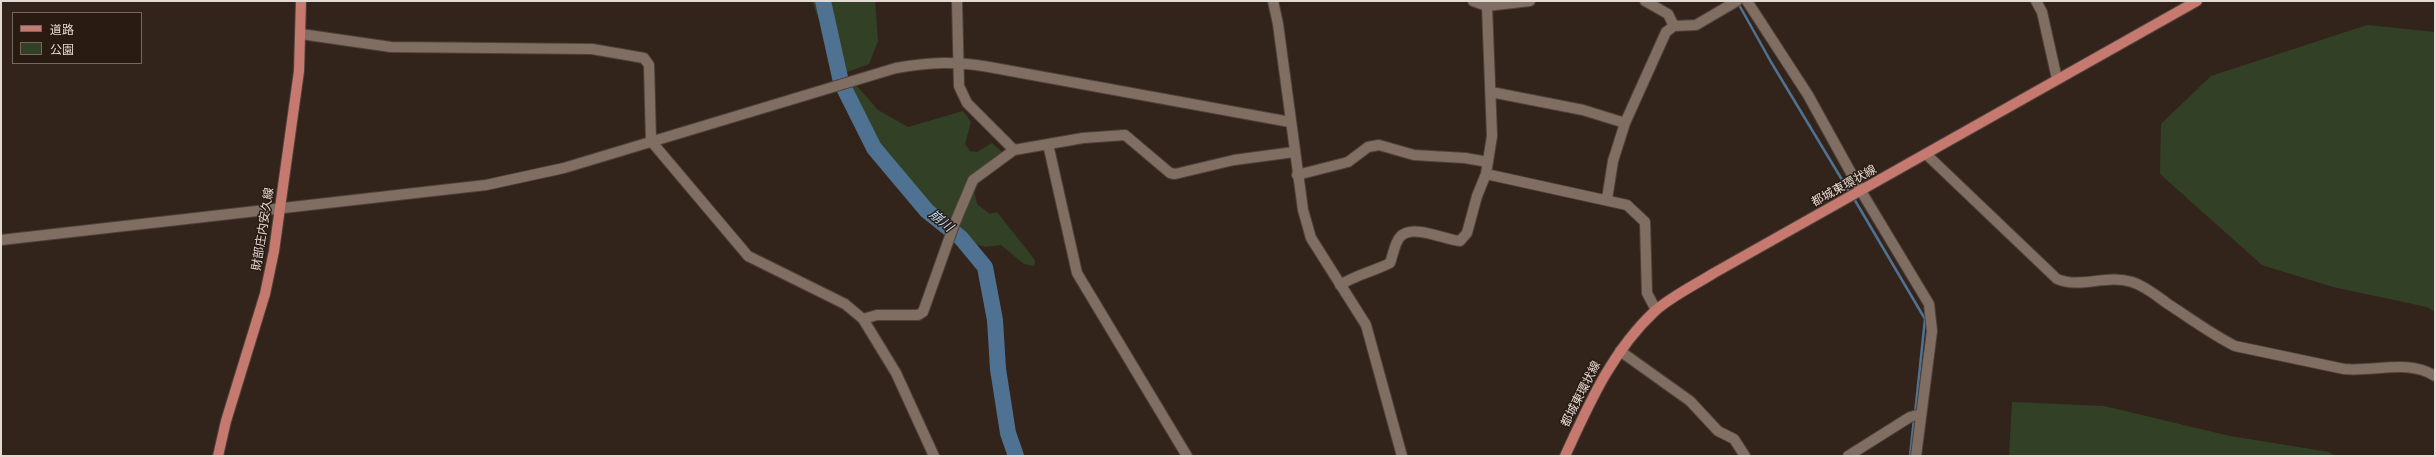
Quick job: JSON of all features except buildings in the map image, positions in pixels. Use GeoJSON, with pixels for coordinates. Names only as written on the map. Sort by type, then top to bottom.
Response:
{"type":"FeatureCollection","features":[{"type":"Feature","properties":{"kind":"main road","name":"財部庄内安久線"},"geometry":{"type":"LineString","coordinates":[[218,456],[226,421],[265,294],[280,209],[298,71],[301,34],[301,1]]}},
{"type":"Feature","properties":{"kind":"main road","name":"都城東環状線"},"geometry":{"type":"LineString","coordinates":[[1565,456],[1590,400],[1620,351],[1656,310],[1714,273],[2197,1]]}},
{"type":"Feature","properties":{"kind":"street"},"geometry":{"type":"LineString","coordinates":[[958,1],[959,86],[966,103],[1014,150]]}},
{"type":"Feature","properties":{"kind":"street"},"geometry":{"type":"LineString","coordinates":[[1273,1],[1278,24],[1297,175],[1303,210],[1311,238],[1340,285],[1359,312],[1371,339],[1402,456]]}},
{"type":"Feature","properties":{"kind":"street"},"geometry":{"type":"LineString","coordinates":[[1473,1],[1487,6],[1530,1]]}},
{"type":"Feature","properties":{"kind":"street"},"geometry":{"type":"LineString","coordinates":[[1645,1],[1668,14],[1674,26]]}},
{"type":"Feature","properties":{"kind":"street"},"geometry":{"type":"LineString","coordinates":[[1747,1],[1808,94],[1861,191],[1929,304],[1932,331],[1916,456]]}},
{"type":"Feature","properties":{"kind":"street"},"geometry":{"type":"LineString","coordinates":[[2036,1],[2042,12],[2057,79]]}},
{"type":"Feature","properties":{"kind":"street"},"geometry":{"type":"LineString","coordinates":[[1607,199],[1613,161],[1625,124],[1666,32],[1674,26],[1696,25],[1735,2]]}},
{"type":"Feature","properties":{"kind":"street"},"geometry":{"type":"LineString","coordinates":[[1340,285],[1358,274],[1375,270],[1390,263],[1400,237],[1407,232],[1418,231],[1460,241],[1467,233],[1477,196],[1486,174],[1492,136],[1487,6]]}},
{"type":"Feature","properties":{"kind":"street"},"geometry":{"type":"LineString","coordinates":[[301,34],[391,46],[592,49],[644,58],[649,65],[651,141],[748,256],[845,304],[863,319],[896,373],[934,456]]}},
{"type":"Feature","properties":{"kind":"street"},"geometry":{"type":"LineString","coordinates":[[1,240],[486,185],[564,168],[826,88],[917,64],[958,62],[1290,122]]}},
{"type":"Feature","properties":{"kind":"street"},"geometry":{"type":"LineString","coordinates":[[1491,92],[1583,110],[1625,124]]}},
{"type":"Feature","properties":{"kind":"street"},"geometry":{"type":"LineString","coordinates":[[863,319],[877,315],[918,315],[923,312],[952,229],[973,180],[1014,150],[1083,138],[1125,135],[1170,173],[1175,174],[1234,160],[1294,152]]}},
{"type":"Feature","properties":{"kind":"street"},"geometry":{"type":"LineString","coordinates":[[1048,144],[1077,273],[1187,456]]}},
{"type":"Feature","properties":{"kind":"street"},"geometry":{"type":"LineString","coordinates":[[1297,175],[1348,162],[1368,147],[1379,145],[1414,155],[1465,158],[1488,162]]}},
{"type":"Feature","properties":{"kind":"street"},"geometry":{"type":"LineString","coordinates":[[1926,154],[2057,279],[2078,283],[2108,279],[2133,282],[2153,293],[2219,338],[2235,346],[2344,370],[2361,371],[2411,367],[2426,370],[2435,376]]}},
{"type":"Feature","properties":{"kind":"street"},"geometry":{"type":"LineString","coordinates":[[1486,174],[1607,199],[1627,205],[1645,222],[1647,293],[1656,310]]}},
{"type":"Feature","properties":{"kind":"street"},"geometry":{"type":"LineString","coordinates":[[1620,351],[1690,401],[1718,431],[1734,439],[1745,456]]}},
{"type":"Feature","properties":{"kind":"street"},"geometry":{"type":"LineString","coordinates":[[1848,456],[1910,418],[1921,414]]}},
{"type":"Feature","properties":{"kind":"green space"},"geometry":{"type":"Polygon","coordinates":[[[812,1],[875,1],[878,41],[869,64],[834,77],[824,34],[812,1]]]}},
{"type":"Feature","properties":{"kind":"green space"},"geometry":{"type":"Polygon","coordinates":[[[2367,25],[2435,32],[2435,312],[2427,307],[2333,287],[2262,265],[2160,174],[2161,124],[2211,76],[2367,25]]]}},
{"type":"Feature","properties":{"kind":"green space"},"geometry":{"type":"Polygon","coordinates":[[[856,85],[878,110],[908,127],[963,111],[971,122],[965,144],[970,151],[977,152],[992,143],[1004,154],[984,175],[974,191],[977,204],[990,214],[997,212],[1035,260],[1034,266],[1024,264],[1001,245],[985,247],[978,245],[934,214],[917,198],[892,170],[857,120],[840,90],[856,85]]]}},
{"type":"Feature","properties":{"kind":"green space"},"geometry":{"type":"Polygon","coordinates":[[[2012,402],[2104,406],[2230,436],[2329,452],[2335,456],[2009,456],[2012,402]]]}},
{"type":"Feature","properties":{"kind":"waterway","name":"崩川"},"geometry":{"type":"LineString","coordinates":[[823,1],[841,82],[874,148],[927,211],[961,238],[985,267],[995,320],[998,369],[1008,433],[1016,456]]}},
{"type":"Feature","properties":{"kind":"waterway"},"geometry":{"type":"LineString","coordinates":[[1738,3],[1771,62],[1850,193]]}},
{"type":"Feature","properties":{"kind":"waterway"},"geometry":{"type":"LineString","coordinates":[[1853,197],[1925,319],[1915,414]]}},
{"type":"Feature","properties":{"kind":"waterway"},"geometry":{"type":"LineString","coordinates":[[1910,456],[1914,419]]}}]}
